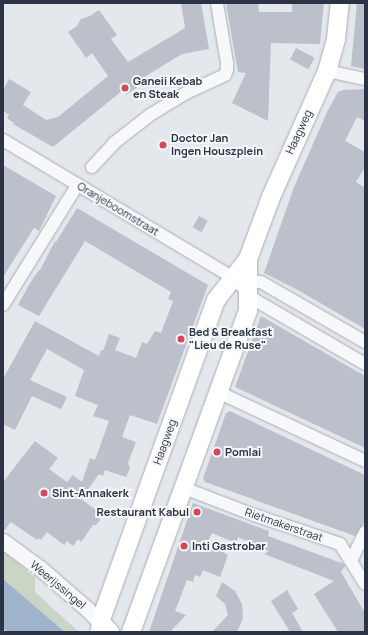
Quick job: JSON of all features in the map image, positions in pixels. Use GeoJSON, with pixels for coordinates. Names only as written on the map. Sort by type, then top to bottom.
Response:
{"type":"FeatureCollection","features":[{"type":"Feature","properties":{"kind":"main road","name":"Haagweg"},"geometry":{"type":"LineString","coordinates":[[102,629],[216,300],[243,284],[248,260],[280,175],[328,71],[336,39],[340,3]]}},
{"type":"Feature","properties":{"kind":"main road"},"geometry":{"type":"LineString","coordinates":[[131,632],[248,311],[243,284]]}},
{"type":"Feature","properties":{"kind":"street"},"geometry":{"type":"LineString","coordinates":[[92,167],[114,143],[150,115],[186,93],[221,78],[228,70],[216,3]]}},
{"type":"Feature","properties":{"kind":"street"},"geometry":{"type":"LineString","coordinates":[[328,71],[365,79]]}},
{"type":"Feature","properties":{"kind":"street","name":"Oranjeboomstraat"},"geometry":{"type":"LineString","coordinates":[[3,140],[243,284]]}},
{"type":"Feature","properties":{"kind":"street"},"geometry":{"type":"LineString","coordinates":[[3,304],[78,184]]}},
{"type":"Feature","properties":{"kind":"street"},"geometry":{"type":"LineString","coordinates":[[243,284],[261,282],[365,342]]}},
{"type":"Feature","properties":{"kind":"street"},"geometry":{"type":"LineString","coordinates":[[243,284],[255,300],[365,364]]}},
{"type":"Feature","properties":{"kind":"street"},"geometry":{"type":"LineString","coordinates":[[218,392],[365,461]]}},
{"type":"Feature","properties":{"kind":"street","name":"Rietmakerstraat"},"geometry":{"type":"LineString","coordinates":[[184,488],[254,515],[340,544],[365,584]]}},
{"type":"Feature","properties":{"kind":"street"},"geometry":{"type":"LineString","coordinates":[[351,561],[365,532]]}},
{"type":"Feature","properties":{"kind":"street","name":"Weerijssingel"},"geometry":{"type":"LineString","coordinates":[[3,541],[41,569],[102,629]]}},
{"type":"Feature","properties":{"kind":"green space"},"geometry":{"type":"Polygon","coordinates":[[[3,551],[35,577],[35,592],[79,632],[65,632],[3,579],[3,551]]]}},
{"type":"Feature","properties":{"kind":"water"},"geometry":{"type":"Polygon","coordinates":[[[3,579],[65,632],[7,632],[3,628],[3,579]]]}},
{"type":"Feature","properties":{"kind":"building"},"geometry":{"type":"Polygon","coordinates":[[[181,3],[201,3],[209,49],[182,54],[136,82],[139,86],[126,95],[123,90],[53,147],[13,124],[14,123],[7,118],[9,115],[3,111],[3,90],[9,79],[31,92],[23,105],[46,120],[58,117],[108,76],[92,53],[86,58],[68,32],[77,26],[81,19],[90,16],[99,10],[117,35],[111,39],[128,62],[185,28],[181,3]]]}},
{"type":"Feature","properties":{"kind":"building"},"geometry":{"type":"Polygon","coordinates":[[[226,3],[258,3],[259,12],[292,12],[292,3],[324,3],[320,44],[271,43],[268,121],[232,103],[246,73],[238,72],[226,3]]]}},
{"type":"Feature","properties":{"kind":"building"},"geometry":{"type":"Polygon","coordinates":[[[357,3],[365,3],[365,69],[351,66],[357,3]]]}},
{"type":"Feature","properties":{"kind":"building"},"geometry":{"type":"Polygon","coordinates":[[[296,48],[315,58],[308,69],[290,59],[296,48]]]}},
{"type":"Feature","properties":{"kind":"building"},"geometry":{"type":"Polygon","coordinates":[[[365,89],[365,121],[357,117],[345,141],[365,152],[365,167],[356,182],[365,188],[365,329],[296,289],[264,273],[294,187],[327,112],[338,92],[343,90],[365,89]]]}},
{"type":"Feature","properties":{"kind":"building"},"geometry":{"type":"Polygon","coordinates":[[[3,165],[56,196],[39,231],[34,228],[3,277],[3,165]]]}},
{"type":"Feature","properties":{"kind":"building"},"geometry":{"type":"Polygon","coordinates":[[[77,208],[208,285],[157,424],[130,415],[122,437],[136,442],[128,463],[130,468],[126,477],[105,470],[103,476],[99,474],[81,499],[96,510],[100,520],[96,525],[93,525],[81,542],[78,539],[73,546],[67,541],[64,545],[47,532],[41,540],[38,538],[37,540],[11,522],[3,532],[3,482],[35,441],[58,458],[49,469],[67,482],[73,475],[82,482],[90,458],[95,460],[109,421],[93,416],[98,405],[75,396],[84,370],[47,349],[30,380],[67,397],[61,409],[32,396],[15,430],[3,424],[3,379],[35,321],[99,356],[101,350],[103,351],[109,334],[120,338],[115,350],[136,358],[142,342],[147,344],[155,331],[161,333],[173,301],[168,299],[171,292],[85,241],[39,316],[18,305],[30,283],[40,270],[55,241],[56,242],[77,208]]]}},
{"type":"Feature","properties":{"kind":"building"},"geometry":{"type":"Polygon","coordinates":[[[199,216],[208,221],[201,232],[193,227],[199,216]]]}},
{"type":"Feature","properties":{"kind":"building"},"geometry":{"type":"Polygon","coordinates":[[[261,316],[365,376],[365,448],[235,387],[261,316]]]}},
{"type":"Feature","properties":{"kind":"building"},"geometry":{"type":"Polygon","coordinates":[[[230,411],[365,475],[365,521],[355,536],[205,482],[203,478],[226,413],[230,411]]]}},
{"type":"Feature","properties":{"kind":"building"},"geometry":{"type":"Polygon","coordinates":[[[193,503],[269,531],[268,536],[344,564],[345,566],[341,572],[365,613],[365,632],[338,632],[314,594],[334,581],[264,554],[269,551],[238,537],[236,543],[212,533],[207,543],[228,555],[220,577],[203,570],[200,577],[195,575],[193,582],[187,580],[175,611],[186,615],[170,632],[149,632],[193,503]]]}},
{"type":"Feature","properties":{"kind":"building"},"geometry":{"type":"Polygon","coordinates":[[[222,582],[235,591],[242,604],[243,618],[237,632],[212,632],[228,615],[225,604],[216,596],[222,582]]]}},
{"type":"Feature","properties":{"kind":"building"},"geometry":{"type":"Polygon","coordinates":[[[287,590],[298,609],[292,613],[303,632],[290,632],[271,601],[287,590]]]}},
{"type":"Feature","properties":{"kind":"place","name":"Ganeii Kebab en Steak"},"geometry":{"type":"Point","coordinates":[125,88]}},
{"type":"Feature","properties":{"kind":"place","name":"Doctor Jan Ingen Houszplein"},"geometry":{"type":"Point","coordinates":[163,145]}},
{"type":"Feature","properties":{"kind":"place","name":"Bed & Breakfast \"Lieu de Ruse\""},"geometry":{"type":"Point","coordinates":[181,339]}},
{"type":"Feature","properties":{"kind":"place","name":"Pomlai"},"geometry":{"type":"Point","coordinates":[217,452]}},
{"type":"Feature","properties":{"kind":"place","name":"Sint-Annakerk"},"geometry":{"type":"Point","coordinates":[44,493]}},
{"type":"Feature","properties":{"kind":"place","name":"Restaurant Kabul"},"geometry":{"type":"Point","coordinates":[197,512]}},
{"type":"Feature","properties":{"kind":"place","name":"Inti Gastrobar"},"geometry":{"type":"Point","coordinates":[184,546]}}]}
